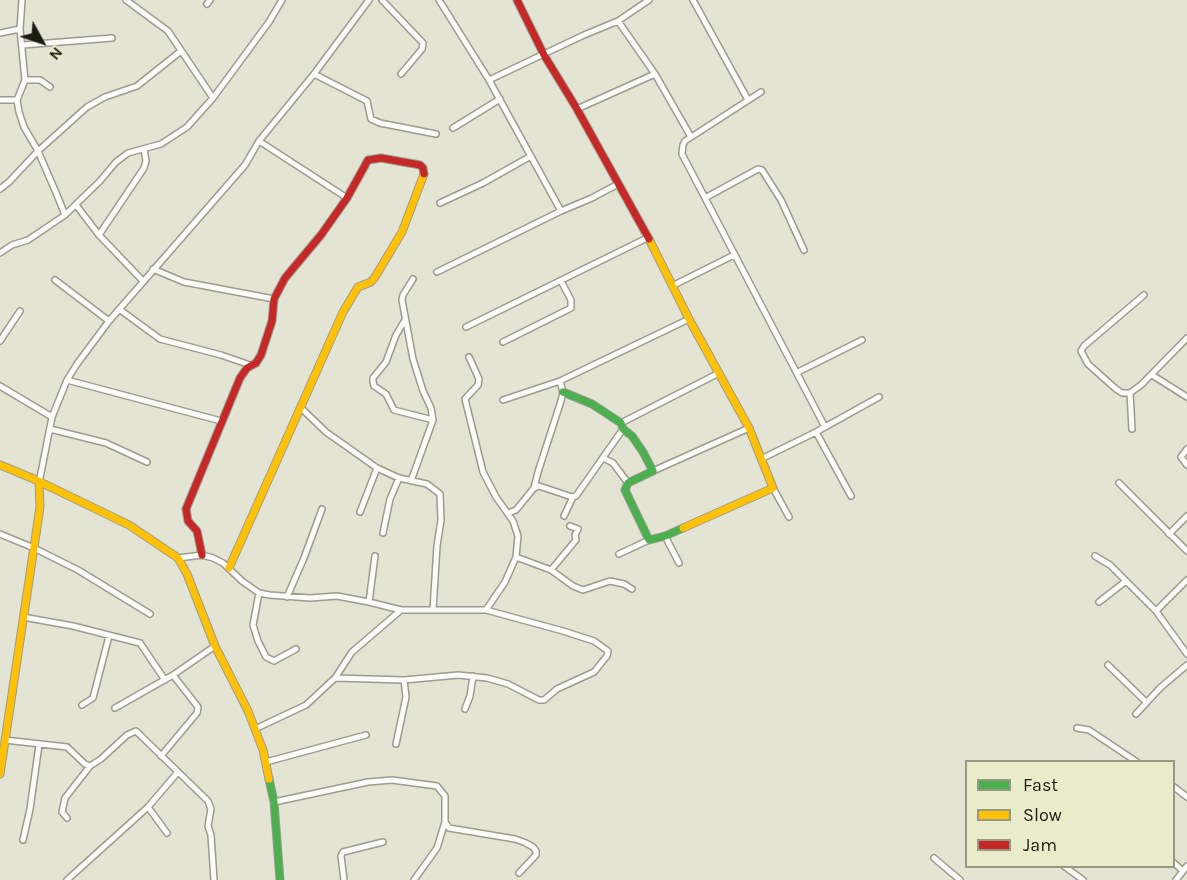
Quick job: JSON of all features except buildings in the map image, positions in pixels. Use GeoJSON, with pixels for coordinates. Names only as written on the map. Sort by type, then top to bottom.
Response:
{"type":"FeatureCollection","features":[{"type":"Feature","properties":{"kind":"street"},"geometry":{"type":"LineString","coordinates":[[22,0],[20,29],[25,80],[17,100],[24,127],[38,151],[65,215]]}},
{"type":"Feature","properties":{"kind":"street"},"geometry":{"type":"LineString","coordinates":[[126,0],[168,31],[213,98]]}},
{"type":"Feature","properties":{"kind":"street"},"geometry":{"type":"LineString","coordinates":[[0,253],[12,245],[28,240],[65,215],[116,162],[128,153],[161,144],[181,132],[213,98],[282,0]]}},
{"type":"Feature","properties":{"kind":"street"},"geometry":{"type":"LineString","coordinates":[[0,774],[40,507],[39,483],[52,417],[67,380],[109,321],[239,173],[259,141],[314,74],[369,0]]}},
{"type":"Feature","properties":{"kind":"street"},"geometry":{"type":"LineString","coordinates":[[382,0],[423,43],[422,49],[401,74]]}},
{"type":"Feature","properties":{"kind":"street"},"geometry":{"type":"LineString","coordinates":[[439,0],[500,99],[561,211]]}},
{"type":"Feature","properties":{"kind":"street"},"geometry":{"type":"LineString","coordinates":[[517,0],[544,55],[577,109],[749,428],[773,488],[789,517]]}},
{"type":"Feature","properties":{"kind":"street"},"geometry":{"type":"LineString","coordinates":[[489,80],[584,34],[618,21],[649,0]]}},
{"type":"Feature","properties":{"kind":"street"},"geometry":{"type":"LineString","coordinates":[[693,0],[748,100]]}},
{"type":"Feature","properties":{"kind":"street"},"geometry":{"type":"LineString","coordinates":[[618,21],[654,74],[691,137]]}},
{"type":"Feature","properties":{"kind":"street"},"geometry":{"type":"LineString","coordinates":[[0,33],[20,29]]}},
{"type":"Feature","properties":{"kind":"street"},"geometry":{"type":"LineString","coordinates":[[22,45],[111,38]]}},
{"type":"Feature","properties":{"kind":"street"},"geometry":{"type":"LineString","coordinates":[[0,189],[38,151],[94,102],[137,86],[181,51]]}},
{"type":"Feature","properties":{"kind":"street"},"geometry":{"type":"LineString","coordinates":[[314,74],[367,101],[371,119],[380,123],[436,134]]}},
{"type":"Feature","properties":{"kind":"street"},"geometry":{"type":"LineString","coordinates":[[577,109],[654,74]]}},
{"type":"Feature","properties":{"kind":"street"},"geometry":{"type":"LineString","coordinates":[[25,80],[40,80],[50,87]]}},
{"type":"Feature","properties":{"kind":"street"},"geometry":{"type":"LineString","coordinates":[[761,92],[691,137],[683,145],[682,154],[825,427]]}},
{"type":"Feature","properties":{"kind":"street"},"geometry":{"type":"LineString","coordinates":[[453,128],[500,99]]}},
{"type":"Feature","properties":{"kind":"street"},"geometry":{"type":"LineString","coordinates":[[0,100],[17,100]]}},
{"type":"Feature","properties":{"kind":"street"},"geometry":{"type":"LineString","coordinates":[[259,141],[347,198]]}},
{"type":"Feature","properties":{"kind":"street"},"geometry":{"type":"LineString","coordinates":[[99,235],[144,168],[146,160],[144,149]]}},
{"type":"Feature","properties":{"kind":"street"},"geometry":{"type":"LineString","coordinates":[[440,203],[531,156]]}},
{"type":"Feature","properties":{"kind":"street"},"geometry":{"type":"LineString","coordinates":[[202,555],[197,531],[189,521],[186,508],[220,421],[240,378],[250,365],[258,361],[269,335],[274,298],[285,278],[321,235],[347,198],[365,164],[372,158],[420,165],[424,175],[402,232],[371,282],[358,287],[352,294],[229,568]]}},
{"type":"Feature","properties":{"kind":"street"},"geometry":{"type":"LineString","coordinates":[[705,198],[758,169],[762,170],[781,200],[804,250]]}},
{"type":"Feature","properties":{"kind":"street"},"geometry":{"type":"LineString","coordinates":[[437,272],[618,184]]}},
{"type":"Feature","properties":{"kind":"street"},"geometry":{"type":"LineString","coordinates":[[76,205],[99,235],[143,281]]}},
{"type":"Feature","properties":{"kind":"street"},"geometry":{"type":"LineString","coordinates":[[466,327],[647,238]]}},
{"type":"Feature","properties":{"kind":"street"},"geometry":{"type":"LineString","coordinates":[[672,286],[734,255]]}},
{"type":"Feature","properties":{"kind":"street"},"geometry":{"type":"LineString","coordinates":[[153,269],[184,282],[274,298]]}},
{"type":"Feature","properties":{"kind":"street"},"geometry":{"type":"LineString","coordinates":[[411,481],[433,420],[431,408],[423,392],[413,359],[405,320],[403,295],[413,279]]}},
{"type":"Feature","properties":{"kind":"street"},"geometry":{"type":"LineString","coordinates":[[55,280],[109,321]]}},
{"type":"Feature","properties":{"kind":"street"},"geometry":{"type":"LineString","coordinates":[[502,342],[571,308],[571,300],[561,280]]}},
{"type":"Feature","properties":{"kind":"street"},"geometry":{"type":"LineString","coordinates":[[1144,295],[1084,346],[1081,351],[1088,364],[1116,389],[1122,393],[1130,393],[1152,375],[1187,338]]}},
{"type":"Feature","properties":{"kind":"street"},"geometry":{"type":"LineString","coordinates":[[119,309],[160,339],[250,365]]}},
{"type":"Feature","properties":{"kind":"street"},"geometry":{"type":"LineString","coordinates":[[1,338],[20,311]]}},
{"type":"Feature","properties":{"kind":"street"},"geometry":{"type":"LineString","coordinates":[[503,400],[560,381],[689,319]]}},
{"type":"Feature","properties":{"kind":"street"},"geometry":{"type":"LineString","coordinates":[[405,320],[386,362],[373,378],[374,386],[386,394],[394,410],[433,420]]}},
{"type":"Feature","properties":{"kind":"street"},"geometry":{"type":"LineString","coordinates":[[798,372],[862,340]]}},
{"type":"Feature","properties":{"kind":"street"},"geometry":{"type":"LineString","coordinates":[[469,357],[479,379],[478,385],[465,399],[483,472],[516,527],[518,536],[516,557],[505,582],[486,610]]}},
{"type":"Feature","properties":{"kind":"street"},"geometry":{"type":"LineString","coordinates":[[564,516],[573,497],[578,494],[603,458],[622,426],[718,373]]}},
{"type":"Feature","properties":{"kind":"street"},"geometry":{"type":"LineString","coordinates":[[1152,375],[1187,397]]}},
{"type":"Feature","properties":{"kind":"street"},"geometry":{"type":"LineString","coordinates":[[67,380],[220,421]]}},
{"type":"Feature","properties":{"kind":"street"},"geometry":{"type":"LineString","coordinates":[[508,513],[516,510],[534,488],[563,392],[560,381]]}},
{"type":"Feature","properties":{"kind":"street"},"geometry":{"type":"LineString","coordinates":[[0,386],[52,417]]}},
{"type":"Feature","properties":{"kind":"street"},"geometry":{"type":"LineString","coordinates":[[563,392],[592,404],[622,426],[639,446],[653,471]]}},
{"type":"Feature","properties":{"kind":"street"},"geometry":{"type":"LineString","coordinates":[[1130,393],[1132,429]]}},
{"type":"Feature","properties":{"kind":"street"},"geometry":{"type":"LineString","coordinates":[[761,459],[879,397]]}},
{"type":"Feature","properties":{"kind":"street"},"geometry":{"type":"LineString","coordinates":[[301,408],[326,432],[377,468],[411,481],[427,484],[440,494],[441,520],[433,609]]}},
{"type":"Feature","properties":{"kind":"street"},"geometry":{"type":"LineString","coordinates":[[649,540],[625,490],[628,483],[749,428]]}},
{"type":"Feature","properties":{"kind":"street"},"geometry":{"type":"LineString","coordinates":[[50,429],[106,443],[147,462]]}},
{"type":"Feature","properties":{"kind":"street"},"geometry":{"type":"LineString","coordinates":[[816,432],[851,496]]}},
{"type":"Feature","properties":{"kind":"street"},"geometry":{"type":"LineString","coordinates":[[1187,449],[1181,457],[1187,465]]}},
{"type":"Feature","properties":{"kind":"street"},"geometry":{"type":"LineString","coordinates":[[603,458],[613,463],[628,483]]}},
{"type":"Feature","properties":{"kind":"street"},"geometry":{"type":"LineString","coordinates":[[0,465],[129,525],[178,558],[187,574],[215,646],[234,681],[255,729],[266,762],[274,802],[280,880]]}},
{"type":"Feature","properties":{"kind":"street"},"geometry":{"type":"LineString","coordinates":[[360,512],[377,468]]}},
{"type":"Feature","properties":{"kind":"street"},"geometry":{"type":"LineString","coordinates":[[383,532],[390,499],[399,477]]}},
{"type":"Feature","properties":{"kind":"street"},"geometry":{"type":"LineString","coordinates":[[1119,483],[1187,551]]}},
{"type":"Feature","properties":{"kind":"street"},"geometry":{"type":"LineString","coordinates":[[534,488],[539,486],[573,497]]}},
{"type":"Feature","properties":{"kind":"street"},"geometry":{"type":"LineString","coordinates":[[619,554],[773,488]]}},
{"type":"Feature","properties":{"kind":"street"},"geometry":{"type":"LineString","coordinates":[[287,597],[322,509]]}},
{"type":"Feature","properties":{"kind":"street"},"geometry":{"type":"LineString","coordinates":[[1169,534],[1187,516]]}},
{"type":"Feature","properties":{"kind":"street"},"geometry":{"type":"LineString","coordinates":[[551,570],[576,540],[574,535],[578,529],[570,526]]}},
{"type":"Feature","properties":{"kind":"street"},"geometry":{"type":"LineString","coordinates":[[0,534],[78,570],[150,614]]}},
{"type":"Feature","properties":{"kind":"street"},"geometry":{"type":"LineString","coordinates":[[665,536],[679,562]]}},
{"type":"Feature","properties":{"kind":"street"},"geometry":{"type":"LineString","coordinates":[[178,558],[202,555],[213,558],[259,593],[287,597],[338,597],[401,610],[486,610],[543,624],[594,641],[608,651],[607,656],[594,672],[557,689],[544,700],[539,700],[508,684],[473,676],[458,675],[404,680],[335,678]]}},
{"type":"Feature","properties":{"kind":"street"},"geometry":{"type":"LineString","coordinates":[[369,602],[375,556]]}},
{"type":"Feature","properties":{"kind":"street"},"geometry":{"type":"LineString","coordinates":[[1095,556],[1110,565],[1156,611],[1187,654]]}},
{"type":"Feature","properties":{"kind":"street"},"geometry":{"type":"LineString","coordinates":[[516,557],[551,570],[573,586],[583,590],[610,581],[624,584],[632,589]]}},
{"type":"Feature","properties":{"kind":"street"},"geometry":{"type":"LineString","coordinates":[[1156,611],[1187,580]]}},
{"type":"Feature","properties":{"kind":"street"},"geometry":{"type":"LineString","coordinates":[[1099,602],[1126,581]]}},
{"type":"Feature","properties":{"kind":"street"},"geometry":{"type":"LineString","coordinates":[[259,593],[253,625],[266,657],[274,661],[296,649]]}},
{"type":"Feature","properties":{"kind":"street"},"geometry":{"type":"LineString","coordinates":[[255,729],[306,705],[335,678],[352,652],[401,610]]}},
{"type":"Feature","properties":{"kind":"street"},"geometry":{"type":"LineString","coordinates":[[23,617],[73,626],[140,643],[165,680]]}},
{"type":"Feature","properties":{"kind":"street"},"geometry":{"type":"LineString","coordinates":[[82,705],[93,698],[109,636]]}},
{"type":"Feature","properties":{"kind":"street"},"geometry":{"type":"LineString","coordinates":[[115,708],[165,680],[215,646]]}},
{"type":"Feature","properties":{"kind":"street"},"geometry":{"type":"LineString","coordinates":[[1136,714],[1187,664]]}},
{"type":"Feature","properties":{"kind":"street"},"geometry":{"type":"LineString","coordinates":[[1108,665],[1146,702]]}},
{"type":"Feature","properties":{"kind":"street"},"geometry":{"type":"LineString","coordinates":[[161,756],[197,713],[198,707],[173,675]]}},
{"type":"Feature","properties":{"kind":"street"},"geometry":{"type":"LineString","coordinates":[[465,709],[473,676]]}},
{"type":"Feature","properties":{"kind":"street"},"geometry":{"type":"LineString","coordinates":[[396,744],[406,697],[404,680]]}},
{"type":"Feature","properties":{"kind":"street"},"geometry":{"type":"LineString","coordinates":[[1077,728],[1089,730],[1134,760]]}},
{"type":"Feature","properties":{"kind":"street"},"geometry":{"type":"LineString","coordinates":[[67,818],[62,812],[64,798],[90,766],[127,735],[136,731],[208,801],[211,809],[208,826],[211,836],[214,880]]}},
{"type":"Feature","properties":{"kind":"street"},"geometry":{"type":"LineString","coordinates":[[266,762],[366,735]]}},
{"type":"Feature","properties":{"kind":"street"},"geometry":{"type":"LineString","coordinates":[[5,740],[67,747],[90,766]]}},
{"type":"Feature","properties":{"kind":"street"},"geometry":{"type":"LineString","coordinates":[[23,840],[30,809],[39,744]]}},
{"type":"Feature","properties":{"kind":"street"},"geometry":{"type":"LineString","coordinates":[[67,880],[148,807],[178,772]]}},
{"type":"Feature","properties":{"kind":"street"},"geometry":{"type":"LineString","coordinates":[[274,802],[368,782],[392,780],[437,786],[445,796],[445,822],[437,848],[414,880]]}},
{"type":"Feature","properties":{"kind":"street"},"geometry":{"type":"LineString","coordinates":[[148,807],[166,833]]}},
{"type":"Feature","properties":{"kind":"street"},"geometry":{"type":"LineString","coordinates":[[445,822],[449,828],[455,830],[487,833],[526,843],[536,850],[536,855],[519,873]]}},
{"type":"Feature","properties":{"kind":"street"},"geometry":{"type":"LineString","coordinates":[[344,880],[341,856],[343,852],[383,842]]}},
{"type":"Feature","properties":{"kind":"street"},"geometry":{"type":"LineString","coordinates":[[934,858],[960,880]]}},
{"type":"Feature","properties":{"kind":"street"},"geometry":{"type":"LineString","coordinates":[[1065,868],[1082,880]]}},
{"type":"Feature","properties":{"kind":"street"},"geometry":{"type":"LineString","coordinates":[[1176,880],[1185,869]]}},
{"type":"Feature","properties":{"kind":"traffic: fast"},"geometry":{"type":"LineString","coordinates":[[563,392],[592,404],[621,423],[623,429],[632,436],[643,452],[653,471],[628,483],[625,490],[649,540],[683,528]]}},
{"type":"Feature","properties":{"kind":"traffic: fast"},"geometry":{"type":"LineString","coordinates":[[269,779],[274,802],[280,880]]}},
{"type":"Feature","properties":{"kind":"traffic: slow"},"geometry":{"type":"LineString","coordinates":[[229,568],[343,312],[358,287],[371,282],[375,277],[402,232],[424,174]]}},
{"type":"Feature","properties":{"kind":"traffic: slow"},"geometry":{"type":"LineString","coordinates":[[649,239],[689,319],[749,428],[773,488],[683,528]]}},
{"type":"Feature","properties":{"kind":"traffic: slow"},"geometry":{"type":"LineString","coordinates":[[0,465],[129,525],[178,558],[187,574],[215,646],[248,711],[263,750],[269,779]]}},
{"type":"Feature","properties":{"kind":"traffic: slow"},"geometry":{"type":"LineString","coordinates":[[0,774],[40,507],[39,483]]}},
{"type":"Feature","properties":{"kind":"traffic: jam"},"geometry":{"type":"LineString","coordinates":[[517,0],[544,55],[577,109],[649,239]]}},
{"type":"Feature","properties":{"kind":"traffic: jam"},"geometry":{"type":"LineString","coordinates":[[202,555],[197,531],[188,521],[186,509],[240,378],[261,355],[272,321],[274,299],[285,278],[321,235],[347,198],[368,160],[381,158],[420,165],[424,174]]}}]}
